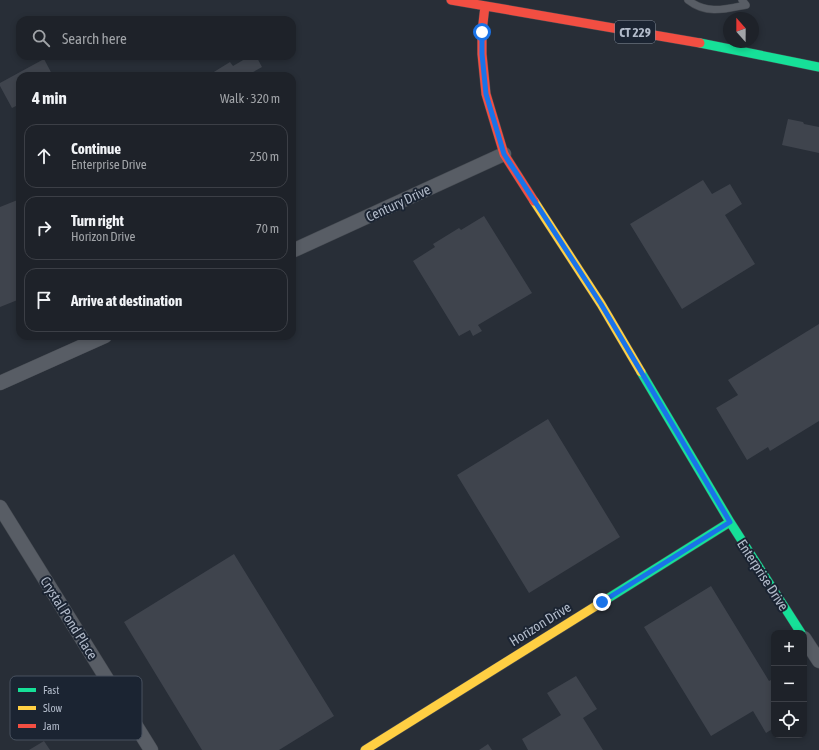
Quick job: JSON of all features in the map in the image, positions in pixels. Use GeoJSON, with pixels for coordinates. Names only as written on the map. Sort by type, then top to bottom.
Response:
{"type":"FeatureCollection","features":[{"type":"Feature","properties":{"kind":"street","name":"CT 229"},"geometry":{"type":"LineString","coordinates":[[450,0],[701,43],[819,67]]}},
{"type":"Feature","properties":{"kind":"street","name":"Enterprise Drive"},"geometry":{"type":"LineString","coordinates":[[485,6],[482,32],[482,54],[486,94],[504,154],[601,304],[730,522],[799,630]]}},
{"type":"Feature","properties":{"kind":"street","name":"Century Drive"},"geometry":{"type":"LineString","coordinates":[[296,249],[504,154]]}},
{"type":"Feature","properties":{"kind":"street"},"geometry":{"type":"LineString","coordinates":[[0,383],[96,340]]}},
{"type":"Feature","properties":{"kind":"street","name":"Crystal Pond Place"},"geometry":{"type":"LineString","coordinates":[[0,507],[105,676]]}},
{"type":"Feature","properties":{"kind":"street","name":"Horizon Drive"},"geometry":{"type":"LineString","coordinates":[[365,750],[730,522]]}},
{"type":"Feature","properties":{"kind":"street"},"geometry":{"type":"LineString","coordinates":[[807,643],[819,661]]}},
{"type":"Feature","properties":{"kind":"street","name":"Crystal Pond Place"},"geometry":{"type":"LineString","coordinates":[[142,736],[151,750]]}},
{"type":"Feature","properties":{"kind":"lane"},"geometry":{"type":"LineString","coordinates":[[688,0],[695,5],[719,11],[747,2]]}},
{"type":"Feature","properties":{"kind":"building"},"geometry":{"type":"Polygon","coordinates":[[[45,60],[51,72],[20,72],[45,60]]]}},
{"type":"Feature","properties":{"kind":"building"},"geometry":{"type":"Polygon","coordinates":[[[243,60],[258,60],[262,67],[253,72],[214,72],[230,62],[233,66],[243,60]]]}},
{"type":"Feature","properties":{"kind":"building"},"geometry":{"type":"Polygon","coordinates":[[[16,74],[16,106],[12,108],[0,86],[0,83],[16,74]]]}},
{"type":"Feature","properties":{"kind":"building"},"geometry":{"type":"Polygon","coordinates":[[[788,119],[819,127],[819,153],[782,145],[788,119]]]}},
{"type":"Feature","properties":{"kind":"building"},"geometry":{"type":"Polygon","coordinates":[[[703,180],[712,194],[730,184],[742,204],[725,215],[755,264],[682,309],[630,224],[703,180]]]}},
{"type":"Feature","properties":{"kind":"building"},"geometry":{"type":"Polygon","coordinates":[[[16,201],[16,301],[0,307],[0,207],[16,201]]]}},
{"type":"Feature","properties":{"kind":"building"},"geometry":{"type":"Polygon","coordinates":[[[484,216],[532,293],[478,325],[482,331],[473,336],[470,330],[459,336],[413,261],[435,247],[433,244],[459,228],[461,230],[484,216]]]}},
{"type":"Feature","properties":{"kind":"building"},"geometry":{"type":"Polygon","coordinates":[[[819,324],[819,421],[770,451],[768,447],[747,460],[716,408],[738,395],[728,380],[819,324]]]}},
{"type":"Feature","properties":{"kind":"building"},"geometry":{"type":"Polygon","coordinates":[[[548,419],[620,537],[529,593],[457,475],[548,419]]]}},
{"type":"Feature","properties":{"kind":"building"},"geometry":{"type":"Polygon","coordinates":[[[234,554],[334,716],[279,750],[202,750],[124,622],[234,554]]]}},
{"type":"Feature","properties":{"kind":"building"},"geometry":{"type":"Polygon","coordinates":[[[711,586],[769,681],[771,680],[771,730],[766,733],[753,711],[711,736],[644,627],[711,586]]]}},
{"type":"Feature","properties":{"kind":"building"},"geometry":{"type":"Polygon","coordinates":[[[576,676],[597,709],[583,718],[603,750],[528,750],[522,739],[561,715],[547,693],[576,676]]]}},
{"type":"Feature","properties":{"kind":"building"},"geometry":{"type":"Polygon","coordinates":[[[44,741],[50,750],[29,750],[44,741]]]}},
{"type":"Feature","properties":{"kind":"building"},"geometry":{"type":"Polygon","coordinates":[[[488,744],[492,750],[479,750],[488,744]]]}},
{"type":"Feature","properties":{"kind":"traffic: fast"},"geometry":{"type":"LineString","coordinates":[[700,43],[819,67]]}},
{"type":"Feature","properties":{"kind":"traffic: fast"},"geometry":{"type":"LineString","coordinates":[[641,372],[730,522],[799,630]]}},
{"type":"Feature","properties":{"kind":"traffic: fast"},"geometry":{"type":"LineString","coordinates":[[607,599],[730,522]]}},
{"type":"Feature","properties":{"kind":"traffic: slow"},"geometry":{"type":"LineString","coordinates":[[534,201],[601,304],[641,372]]}},
{"type":"Feature","properties":{"kind":"traffic: slow"},"geometry":{"type":"LineString","coordinates":[[365,750],[607,599]]}},
{"type":"Feature","properties":{"kind":"traffic: jam"},"geometry":{"type":"LineString","coordinates":[[451,0],[700,43]]}},
{"type":"Feature","properties":{"kind":"traffic: jam"},"geometry":{"type":"LineString","coordinates":[[485,6],[482,32],[482,54],[486,94],[504,154],[534,201]]}},
{"type":"Feature","properties":{"kind":"route"},"geometry":{"type":"LineString","coordinates":[[482,32],[482,54],[486,94],[504,154],[601,304],[730,522],[602,602]]}}]}
